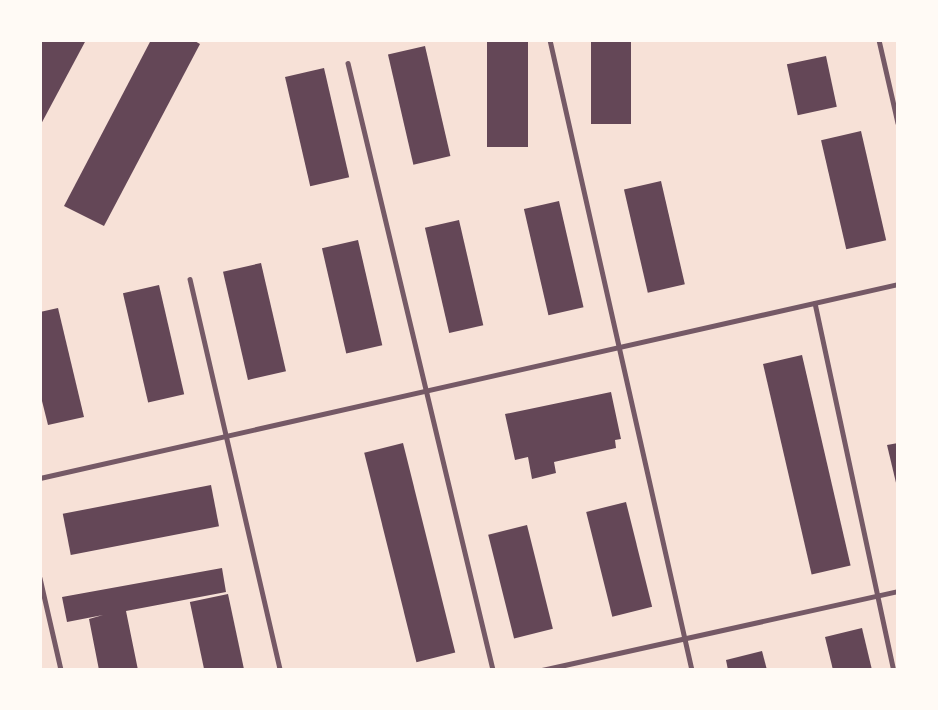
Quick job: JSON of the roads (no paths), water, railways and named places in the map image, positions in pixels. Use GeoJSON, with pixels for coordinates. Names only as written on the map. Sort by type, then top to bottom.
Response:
{"type":"FeatureCollection","features":[{"type":"Feature","properties":{"kind":"lane"},"geometry":{"type":"LineString","coordinates":[[550,40],[692,669]]}},
{"type":"Feature","properties":{"kind":"lane"},"geometry":{"type":"LineString","coordinates":[[879,40],[897,123]]}},
{"type":"Feature","properties":{"kind":"lane"},"geometry":{"type":"LineString","coordinates":[[348,63],[493,669]]}},
{"type":"Feature","properties":{"kind":"lane"},"geometry":{"type":"LineString","coordinates":[[190,279],[280,669]]}},
{"type":"Feature","properties":{"kind":"lane"},"geometry":{"type":"LineString","coordinates":[[40,478],[897,284]]}},
{"type":"Feature","properties":{"kind":"lane"},"geometry":{"type":"LineString","coordinates":[[815,303],[894,669]]}},
{"type":"Feature","properties":{"kind":"lane"},"geometry":{"type":"LineString","coordinates":[[40,578],[61,669]]}},
{"type":"Feature","properties":{"kind":"lane"},"geometry":{"type":"LineString","coordinates":[[542,669],[897,591]]}}]}
